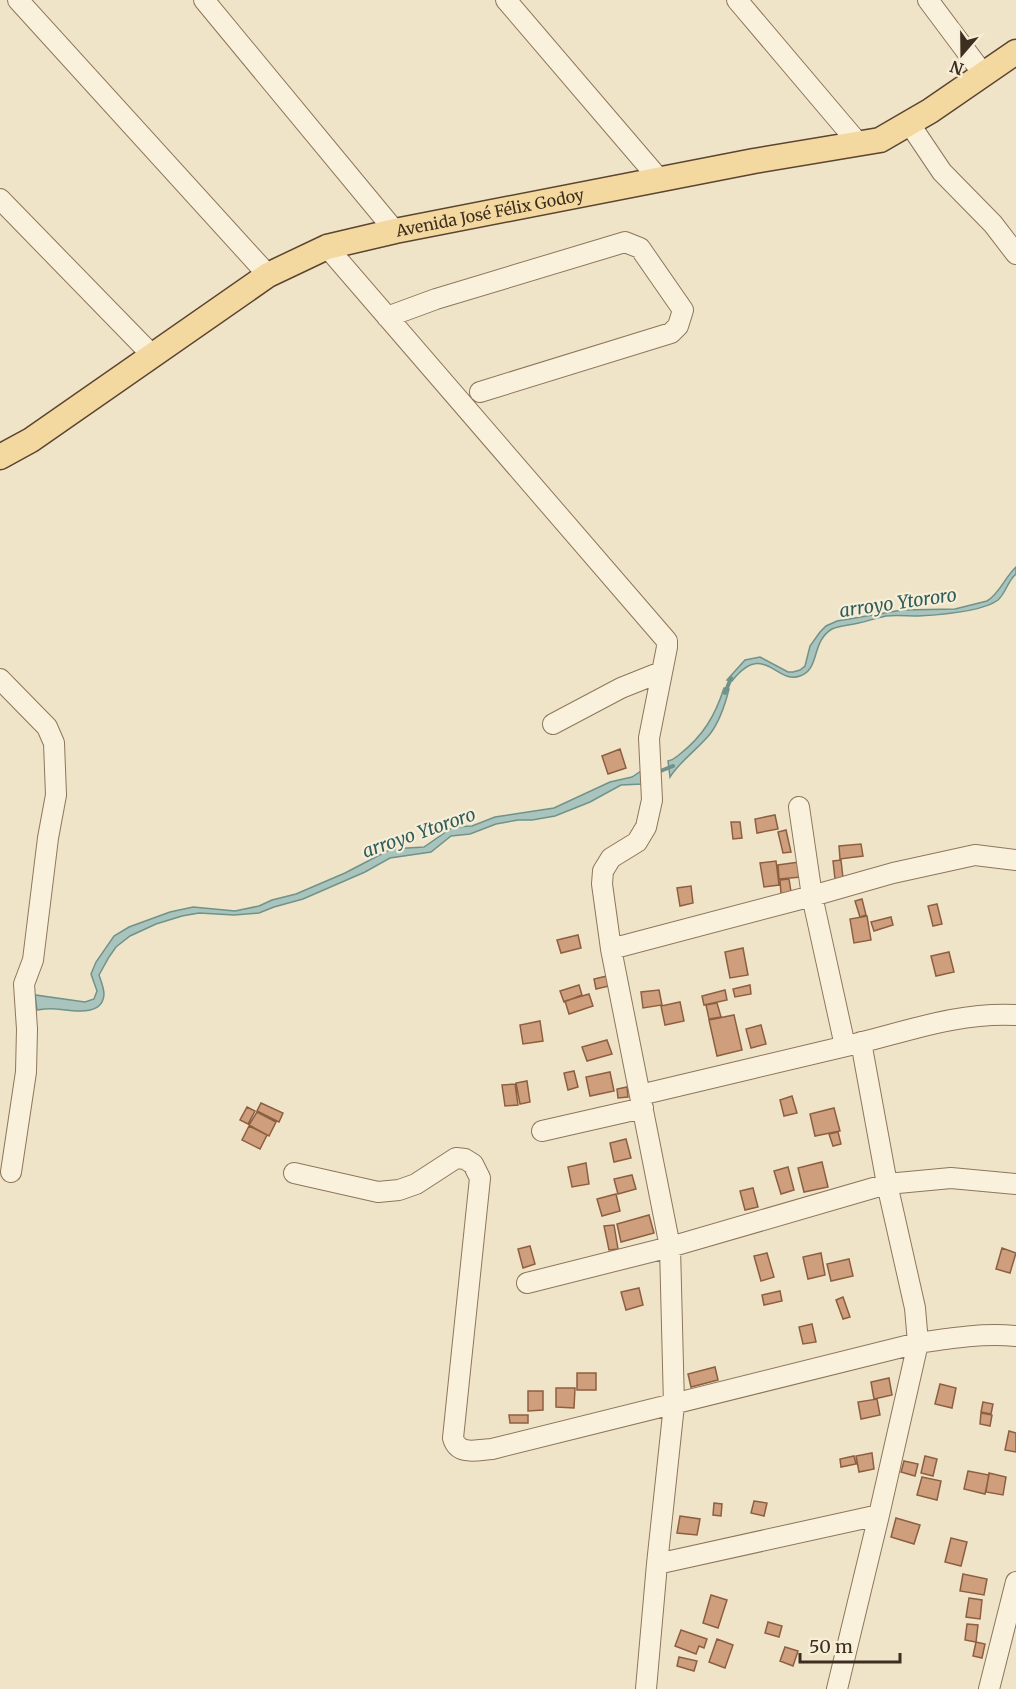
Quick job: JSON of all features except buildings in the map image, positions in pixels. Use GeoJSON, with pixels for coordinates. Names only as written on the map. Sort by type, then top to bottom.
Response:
{"type":"FeatureCollection","features":[{"type":"Feature","properties":{"kind":"main road","name":"Avenida José Félix Godoy"},"geometry":{"type":"LineString","coordinates":[[0,457],[31,440],[268,275],[327,247],[395,231],[754,161],[880,140],[930,111],[1016,52]]}},
{"type":"Feature","properties":{"kind":"street"},"geometry":{"type":"LineString","coordinates":[[18,0],[268,275]]}},
{"type":"Feature","properties":{"kind":"street"},"geometry":{"type":"LineString","coordinates":[[204,0],[395,231]]}},
{"type":"Feature","properties":{"kind":"street"},"geometry":{"type":"LineString","coordinates":[[506,0],[660,180]]}},
{"type":"Feature","properties":{"kind":"street"},"geometry":{"type":"LineString","coordinates":[[737,0],[859,144]]}},
{"type":"Feature","properties":{"kind":"street"},"geometry":{"type":"LineString","coordinates":[[928,0],[984,75]]}},
{"type":"Feature","properties":{"kind":"street"},"geometry":{"type":"LineString","coordinates":[[909,123],[942,172],[993,224],[1016,254]]}},
{"type":"Feature","properties":{"kind":"street"},"geometry":{"type":"LineString","coordinates":[[0,199],[152,356]]}},
{"type":"Feature","properties":{"kind":"street"},"geometry":{"type":"LineString","coordinates":[[387,317],[447,296],[625,242],[640,248],[683,310],[678,326],[671,333],[480,392]]}},
{"type":"Feature","properties":{"kind":"street"},"geometry":{"type":"LineString","coordinates":[[327,247],[667,641],[649,738],[652,800],[646,826],[637,842],[611,858],[603,871],[602,884],[611,949],[670,1247],[674,1405],[646,1689]]}},
{"type":"Feature","properties":{"kind":"street"},"geometry":{"type":"LineString","coordinates":[[553,724],[621,688],[661,672]]}},
{"type":"Feature","properties":{"kind":"street"},"geometry":{"type":"LineString","coordinates":[[0,679],[47,727],[54,743],[56,795],[48,838],[33,960],[24,984],[27,1029],[26,1072],[10,1172]]}},
{"type":"Feature","properties":{"kind":"street"},"geometry":{"type":"LineString","coordinates":[[799,807],[812,896],[853,1044],[887,1184],[915,1308],[918,1343],[837,1689]]}},
{"type":"Feature","properties":{"kind":"street"},"geometry":{"type":"LineString","coordinates":[[611,949],[893,873],[975,855],[1016,860]]}},
{"type":"Feature","properties":{"kind":"street"},"geometry":{"type":"LineString","coordinates":[[542,1131],[919,1026],[980,1015],[1016,1015]]}},
{"type":"Feature","properties":{"kind":"street"},"geometry":{"type":"LineString","coordinates":[[294,1173],[378,1192],[399,1190],[416,1184],[456,1158],[465,1159],[473,1164],[480,1178],[453,1438],[459,1448],[468,1451],[492,1449],[918,1343],[968,1335],[1016,1336]]}},
{"type":"Feature","properties":{"kind":"street"},"geometry":{"type":"LineString","coordinates":[[527,1283],[670,1247],[887,1184],[951,1178],[1016,1185]]}},
{"type":"Feature","properties":{"kind":"street"},"geometry":{"type":"LineString","coordinates":[[657,1564],[879,1515]]}},
{"type":"Feature","properties":{"kind":"street"},"geometry":{"type":"LineString","coordinates":[[989,1689],[1016,1582]]}},
{"type":"Feature","properties":{"kind":"water"},"geometry":{"type":"Polygon","coordinates":[[[1016,567],[1016,574],[1003,594],[991,604],[947,614],[886,616],[838,627],[825,634],[810,668],[800,676],[784,675],[769,666],[753,664],[743,669],[732,681],[727,680],[745,660],[760,657],[788,672],[800,670],[805,666],[810,646],[820,632],[837,621],[902,610],[955,609],[987,601],[1016,567]]]}},
{"type":"Feature","properties":{"kind":"water"},"geometry":{"type":"Polygon","coordinates":[[[724,688],[729,689],[722,713],[714,729],[670,777],[668,761],[674,759],[702,733],[717,708],[724,688]]]}},
{"type":"Feature","properties":{"kind":"water"},"geometry":{"type":"Polygon","coordinates":[[[641,771],[642,784],[621,785],[590,802],[555,816],[496,824],[470,834],[451,836],[431,852],[390,858],[365,872],[303,899],[259,913],[234,915],[199,913],[156,924],[130,936],[116,947],[109,957],[99,975],[104,994],[98,1007],[85,1011],[37,1010],[35,995],[85,1002],[94,999],[97,991],[91,974],[96,962],[114,936],[129,927],[170,912],[193,907],[235,911],[259,906],[296,894],[345,873],[391,849],[424,847],[453,827],[472,826],[495,817],[554,808],[610,782],[632,777],[641,771]]]}},
{"type":"Feature","properties":{"kind":"waterway","name":"arroyo Ytororo"},"geometry":{"type":"LineString","coordinates":[[725,693],[731,678]]}},
{"type":"Feature","properties":{"kind":"waterway","name":"arroyo Ytororo"},"geometry":{"type":"LineString","coordinates":[[658,772],[673,766]]}}]}
